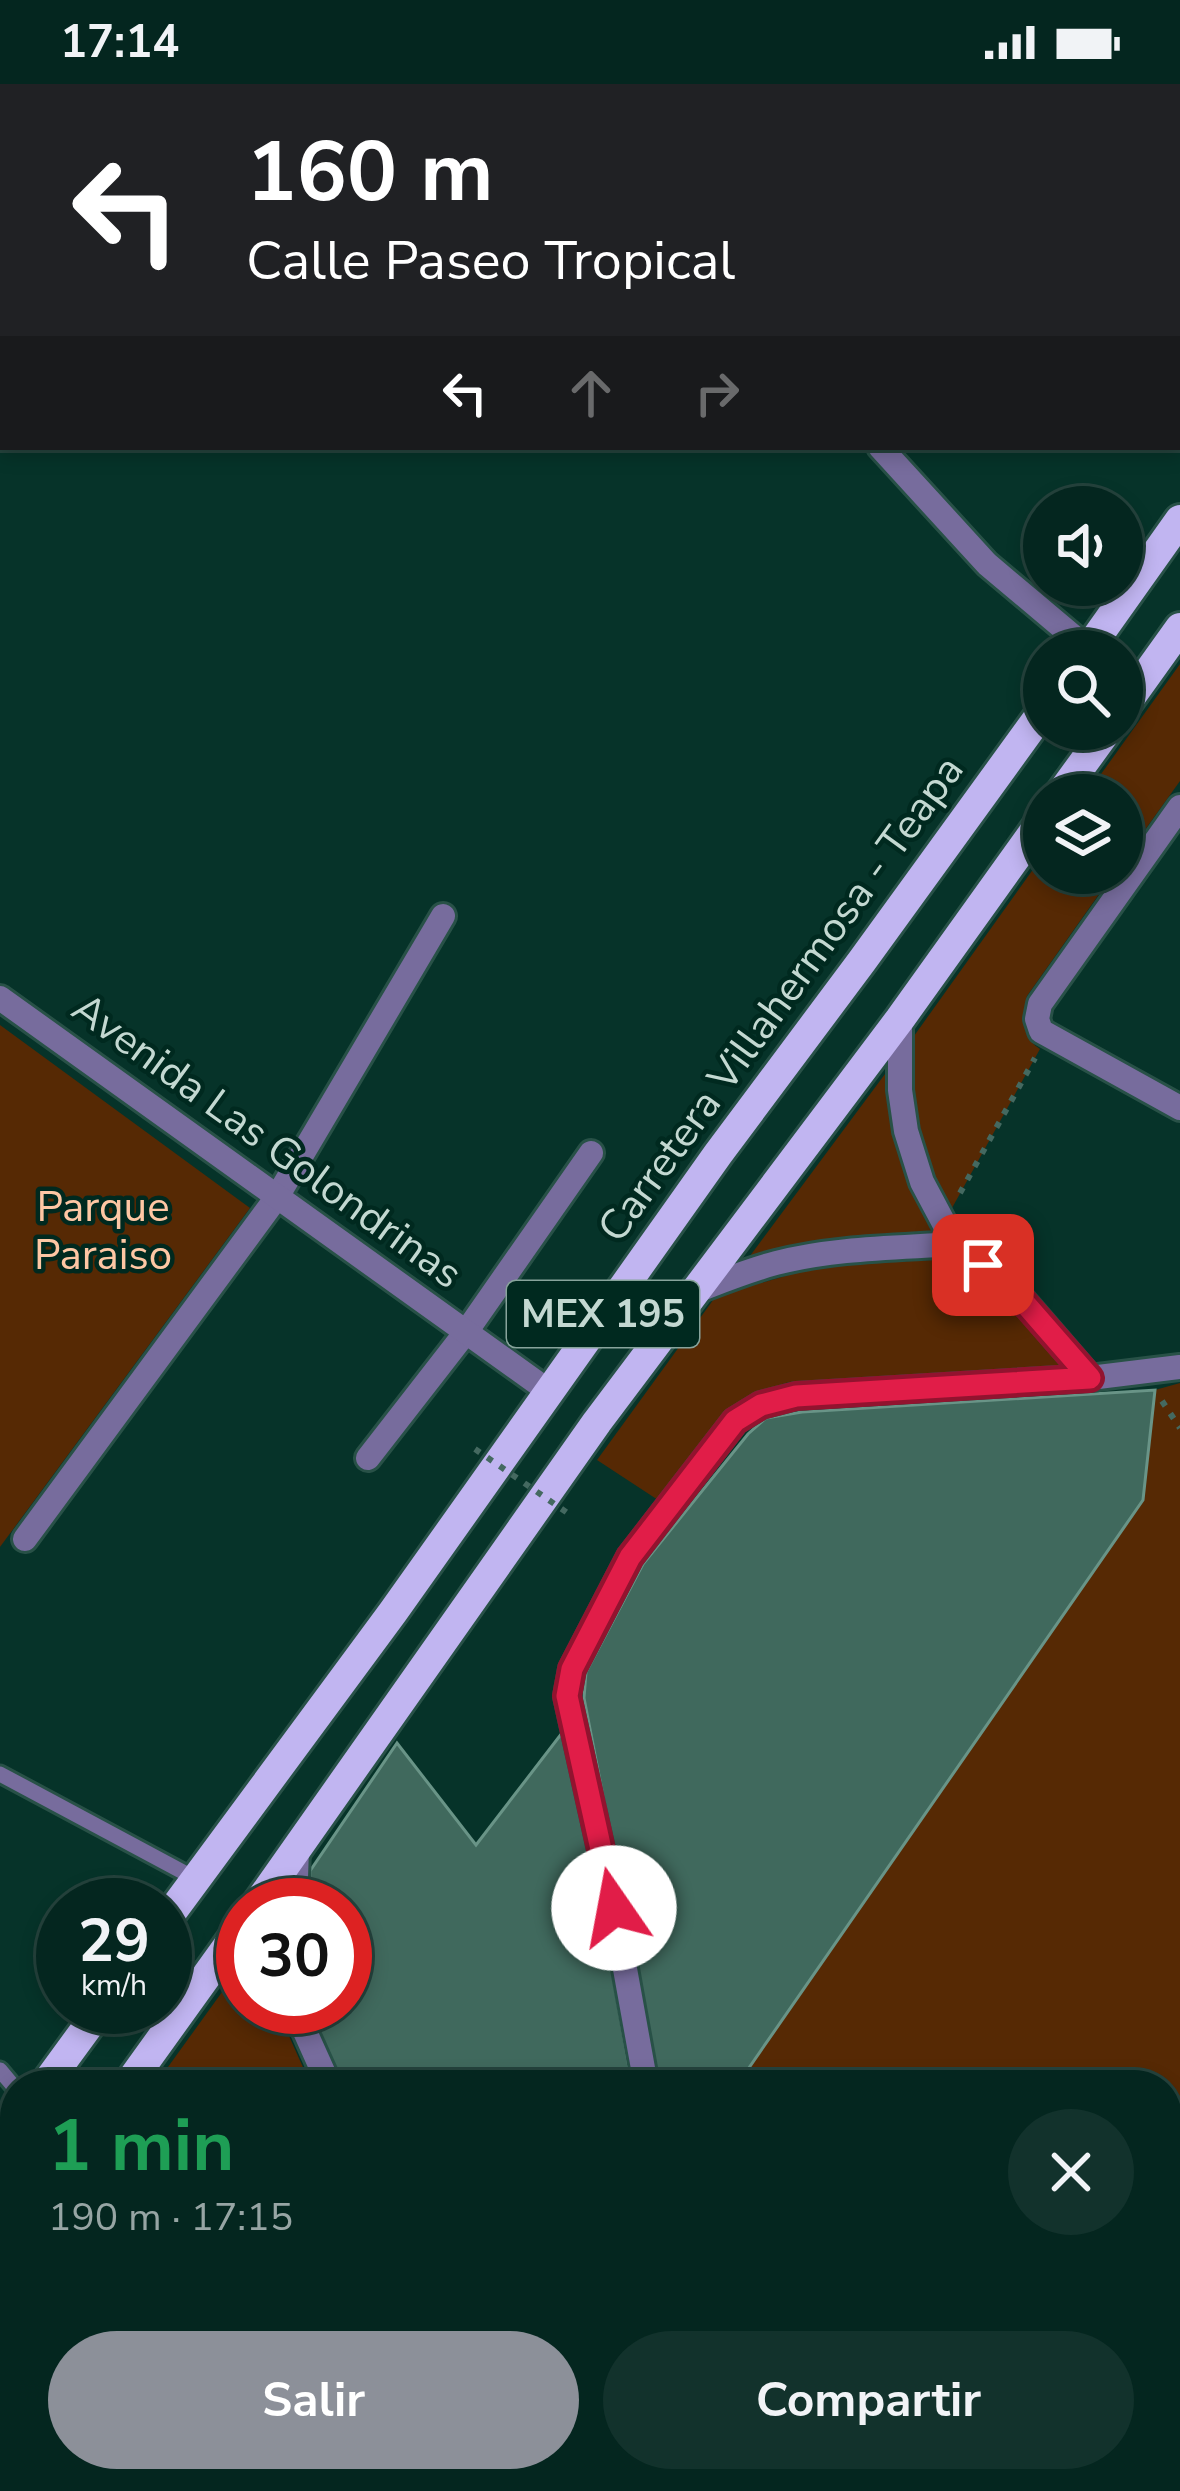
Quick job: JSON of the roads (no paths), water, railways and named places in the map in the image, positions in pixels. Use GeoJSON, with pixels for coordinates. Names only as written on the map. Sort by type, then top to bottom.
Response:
{"type":"FeatureCollection","features":[{"type":"Feature","properties":{"kind":"main road"},"geometry":{"type":"LineString","coordinates":[[1102,630],[1180,520]]}},
{"type":"Feature","properties":{"kind":"main road"},"geometry":{"type":"LineString","coordinates":[[1143,680],[1180,628]]}},
{"type":"Feature","properties":{"kind":"main road","name":"Carretera Villahermosa - Teapa"},"geometry":{"type":"LineString","coordinates":[[192,1884],[1023,739]]}},
{"type":"Feature","properties":{"kind":"main road","name":"MEX 195"},"geometry":{"type":"LineString","coordinates":[[277,1878],[583,1441],[1023,847]]}},
{"type":"Feature","properties":{"kind":"main road"},"geometry":{"type":"LineString","coordinates":[[139,2070],[216,1962]]}},
{"type":"Feature","properties":{"kind":"main road"},"geometry":{"type":"LineString","coordinates":[[56,2070],[82,2034]]}},
{"type":"Feature","properties":{"kind":"street"},"geometry":{"type":"LineString","coordinates":[[883,450],[987,564],[1065,630]]}},
{"type":"Feature","properties":{"kind":"street"},"geometry":{"type":"LineString","coordinates":[[1177,816],[1040,1004],[1037,1018],[1040,1031],[1180,1108]]}},
{"type":"Feature","properties":{"kind":"street"},"geometry":{"type":"LineString","coordinates":[[26,1539],[278,1197],[443,916]]}},
{"type":"Feature","properties":{"kind":"street","name":"Avenida Las Golondrinas"},"geometry":{"type":"LineString","coordinates":[[0,998],[548,1390]]}},
{"type":"Feature","properties":{"kind":"street"},"geometry":{"type":"LineString","coordinates":[[900,1019],[900,1090],[906,1131],[922,1182],[949,1233],[1014,1291],[1090,1378]]}},
{"type":"Feature","properties":{"kind":"street"},"geometry":{"type":"LineString","coordinates":[[368,1458],[466,1332],[591,1153]]}},
{"type":"Feature","properties":{"kind":"street"},"geometry":{"type":"LineString","coordinates":[[696,1291],[775,1263],[949,1233]]}},
{"type":"Feature","properties":{"kind":"street"},"geometry":{"type":"LineString","coordinates":[[643,2070],[614,1908],[567,1696],[572,1669],[630,1557],[735,1421],[761,1405],[796,1396],[1090,1378],[1180,1367]]}},
{"type":"Feature","properties":{"kind":"street"},"geometry":{"type":"LineString","coordinates":[[296,1878],[298,1849]]}},
{"type":"Feature","properties":{"kind":"street"},"geometry":{"type":"LineString","coordinates":[[306,2034],[322,2070]]}},
{"type":"Feature","properties":{"kind":"lane"},"geometry":{"type":"LineString","coordinates":[[0,1774],[196,1879]]}},
{"type":"Feature","properties":{"kind":"park label","name":"Parque Paraiso"},"geometry":{"type":"Point","coordinates":[103,1231]}}]}
